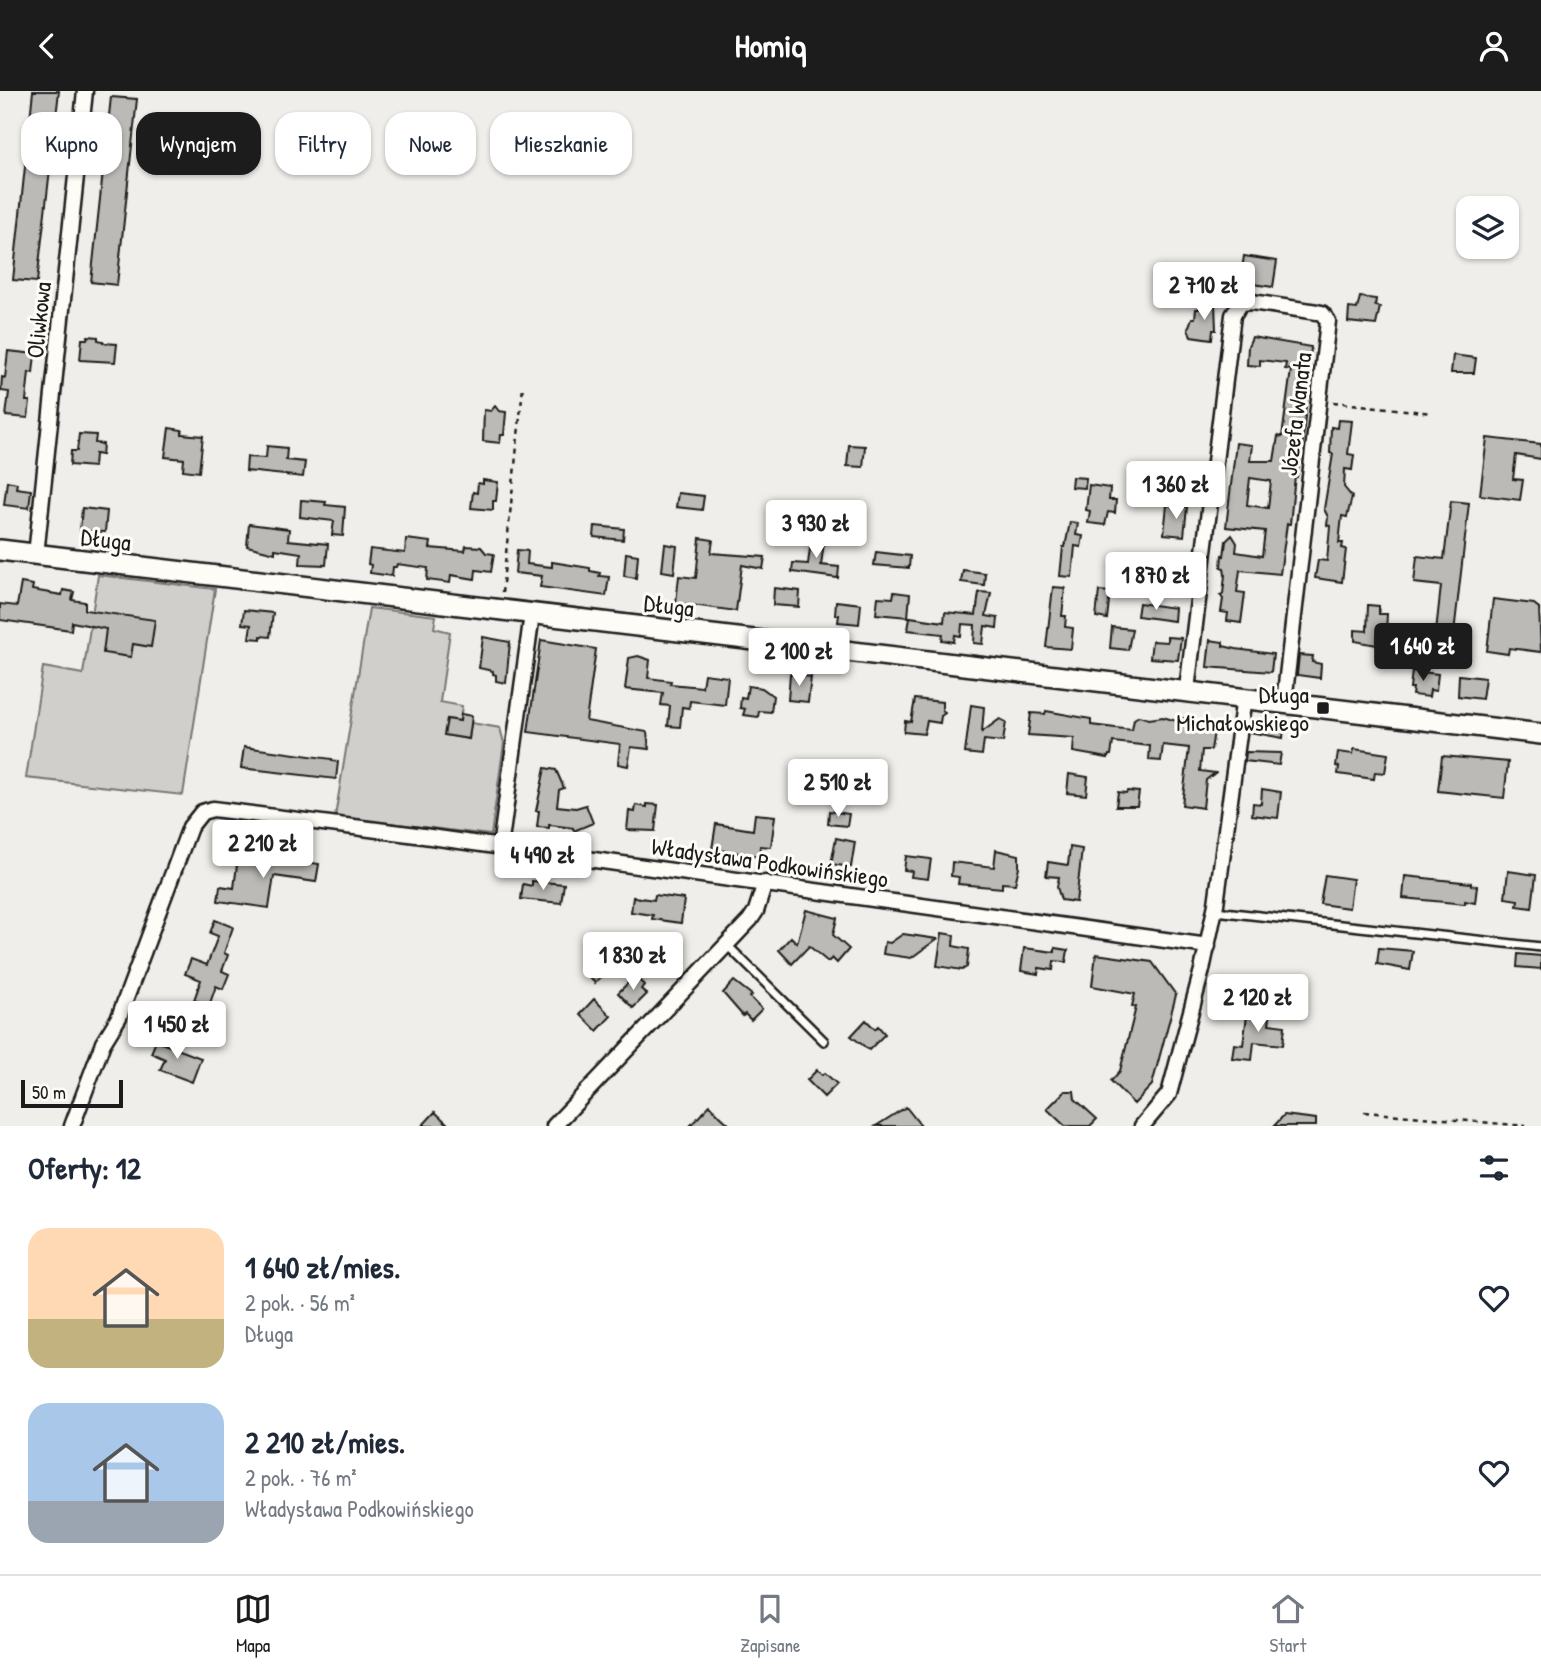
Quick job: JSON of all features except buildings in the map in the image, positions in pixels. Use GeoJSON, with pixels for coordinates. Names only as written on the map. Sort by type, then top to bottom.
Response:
{"type":"FeatureCollection","features":[{"type":"Feature","properties":{"kind":"street","name":"Oliwkowa"},"geometry":{"type":"LineString","coordinates":[[36,555],[85,91]]}},
{"type":"Feature","properties":{"kind":"street","name":"Józefa Wanata"},"geometry":{"type":"LineString","coordinates":[[1188,690],[1233,315],[1241,303],[1252,302],[1317,312],[1326,317],[1328,327],[1284,702]]}},
{"type":"Feature","properties":{"kind":"street","name":"Długa"},"geometry":{"type":"LineString","coordinates":[[0,550],[1541,734]]}},
{"type":"Feature","properties":{"kind":"street"},"geometry":{"type":"LineString","coordinates":[[500,848],[532,614]]}},
{"type":"Feature","properties":{"kind":"street"},"geometry":{"type":"LineString","coordinates":[[1142,1126],[1169,1094],[1208,946],[1244,697]]}},
{"type":"Feature","properties":{"kind":"street","name":"Władysława Podkowińskiego"},"geometry":{"type":"LineString","coordinates":[[72,1126],[103,1043],[119,1017],[190,827],[202,812],[220,809],[1208,946]]}},
{"type":"Feature","properties":{"kind":"street"},"geometry":{"type":"LineString","coordinates":[[554,1126],[727,945],[756,911],[765,883]]}},
{"type":"Feature","properties":{"kind":"lane"},"geometry":{"type":"LineString","coordinates":[[1215,911],[1541,947]]}},
{"type":"Feature","properties":{"kind":"lane"},"geometry":{"type":"LineString","coordinates":[[727,945],[824,1041]]}},
{"type":"Feature","properties":{"kind":"path"},"geometry":{"type":"LineString","coordinates":[[500,610],[523,387]]}},
{"type":"Feature","properties":{"kind":"path"},"geometry":{"type":"LineString","coordinates":[[1319,401],[1432,413]]}},
{"type":"Feature","properties":{"kind":"path"},"geometry":{"type":"LineString","coordinates":[[1364,1112],[1526,1126]]}},
{"type":"Feature","properties":{"kind":"shaded area"},"geometry":{"type":"Polygon","coordinates":[[[98,575],[215,589],[183,795],[26,778],[43,667],[83,674],[98,575]]]}},
{"type":"Feature","properties":{"kind":"shaded area"},"geometry":{"type":"Polygon","coordinates":[[[369,608],[436,616],[434,628],[450,632],[440,702],[462,706],[460,721],[447,719],[445,735],[469,739],[471,723],[500,728],[504,743],[491,835],[335,817],[369,608]]]}},
{"type":"Feature","properties":{"kind":"place","name":"Długa Michałowskiego"},"geometry":{"type":"Point","coordinates":[1323,708]}}]}
